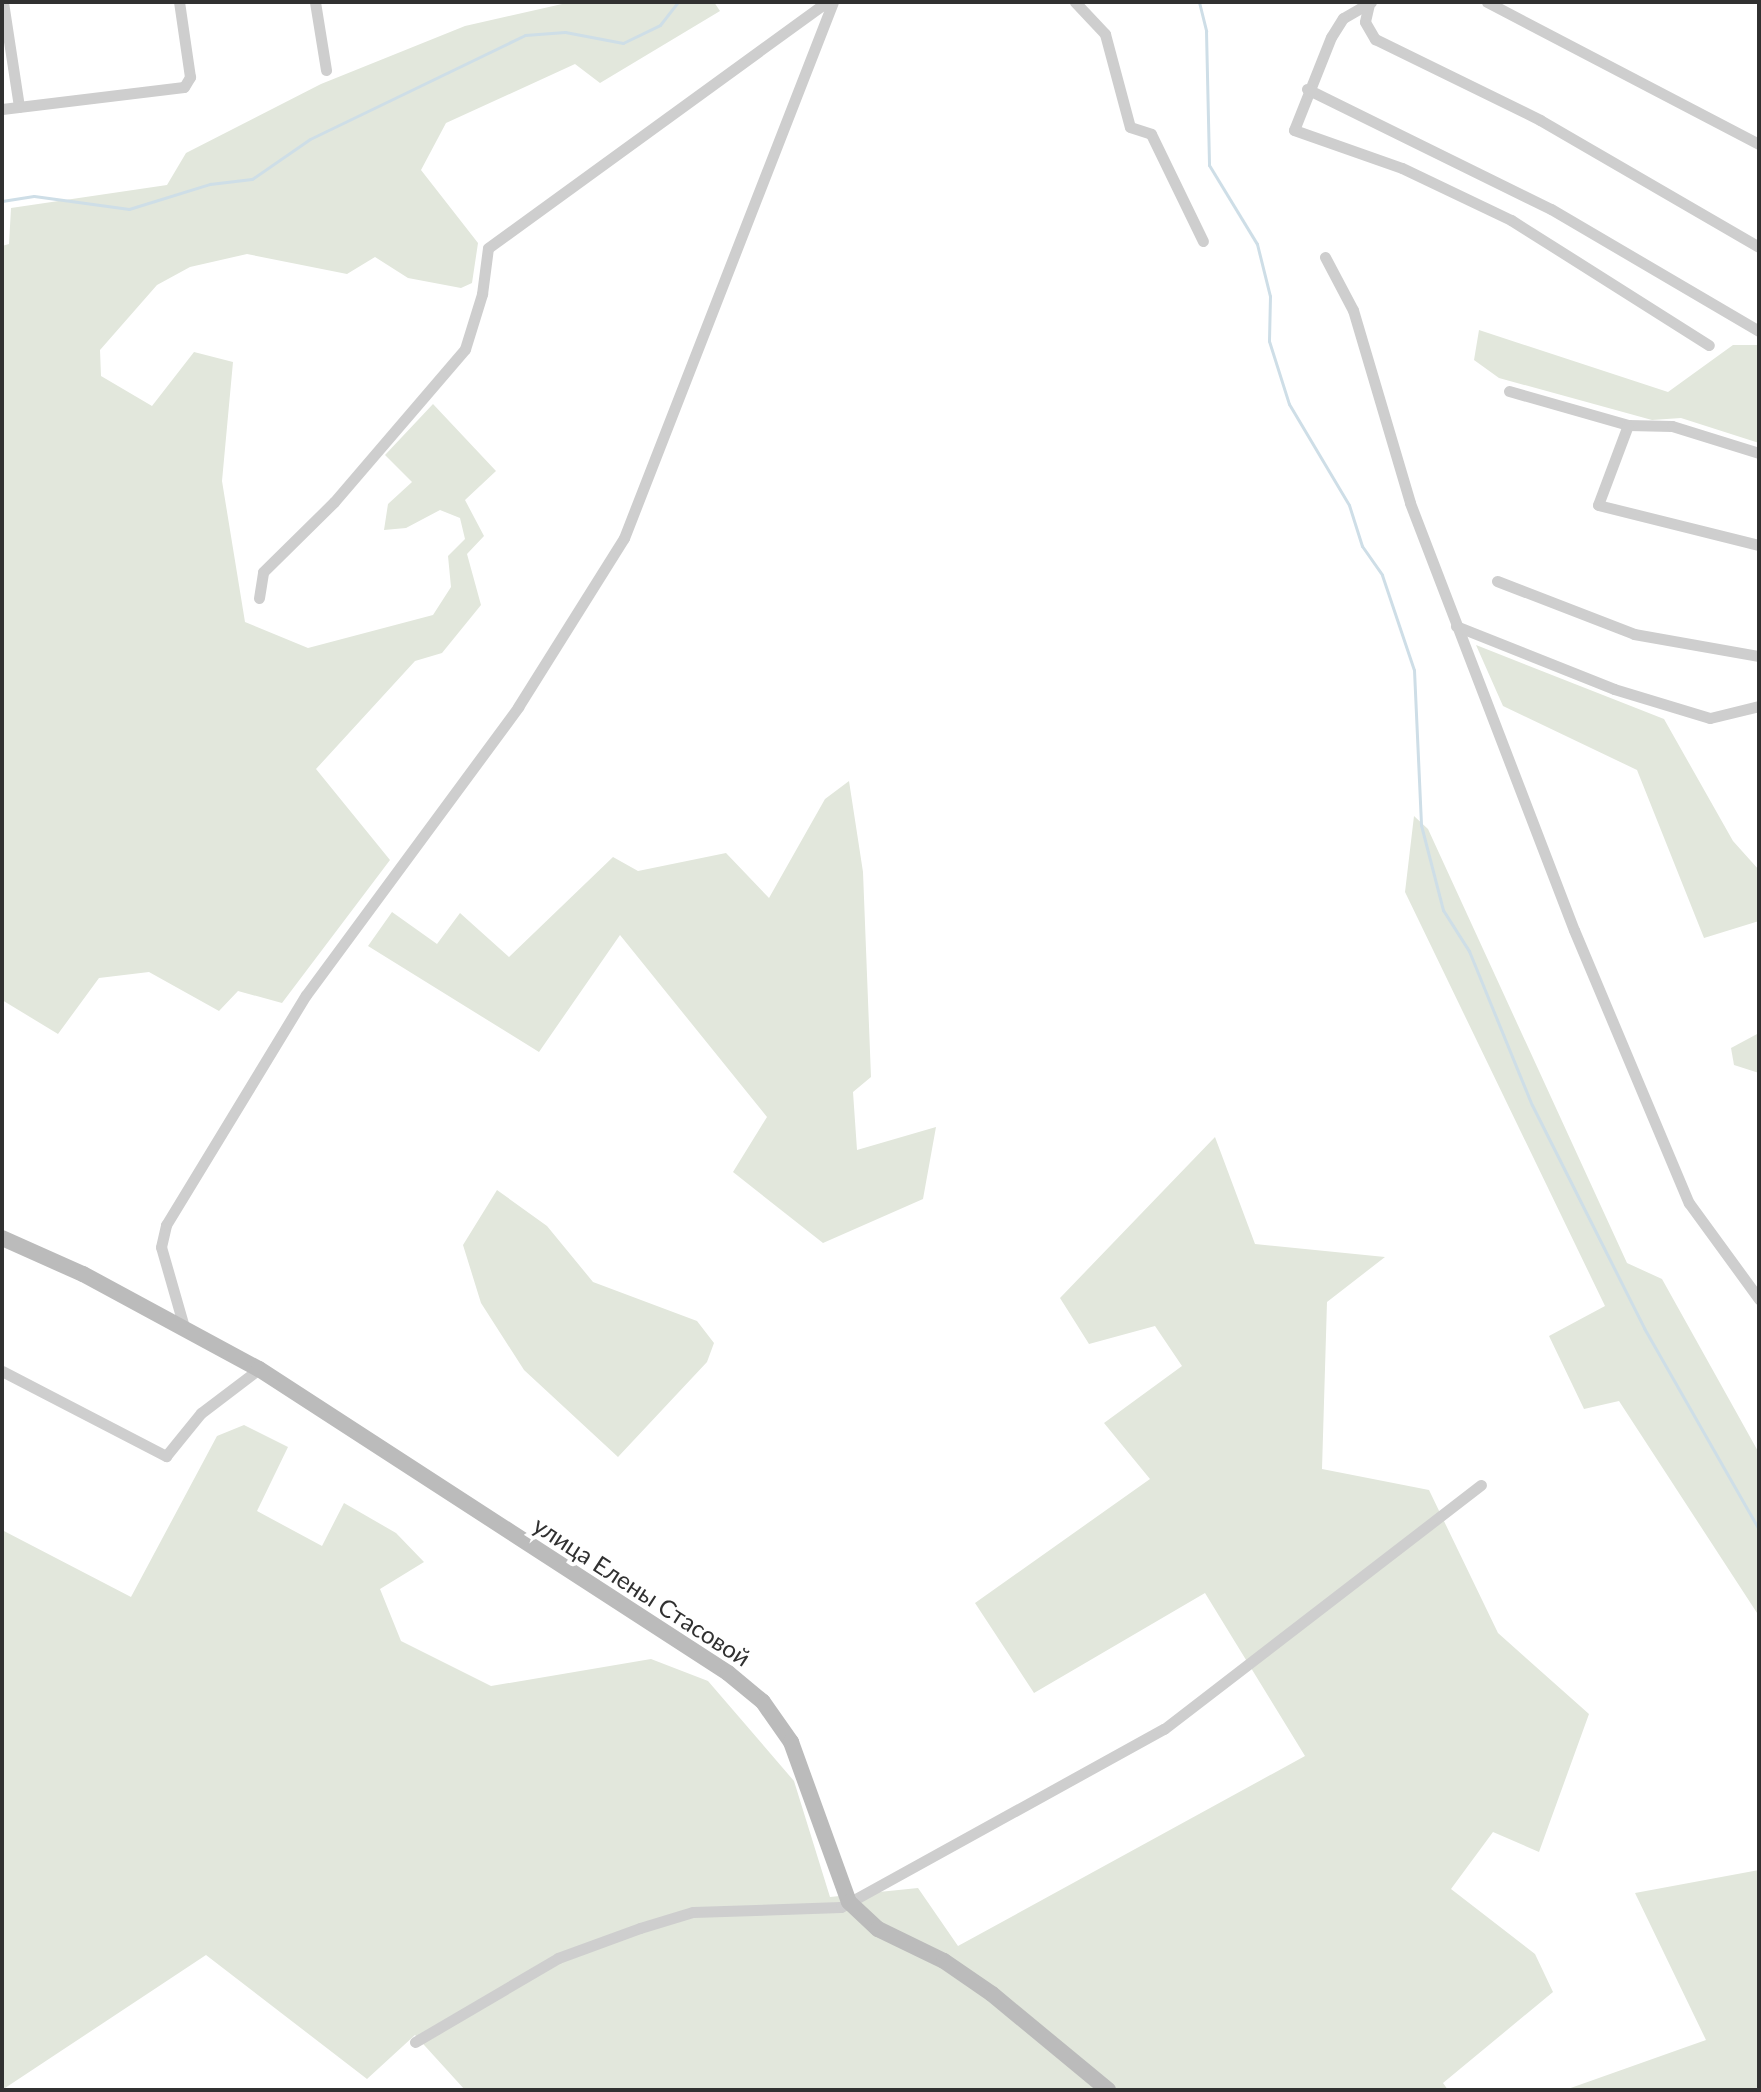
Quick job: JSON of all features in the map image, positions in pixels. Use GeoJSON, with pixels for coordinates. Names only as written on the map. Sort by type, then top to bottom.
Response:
{"type":"FeatureCollection","features":[{"type":"Feature","properties":{"kind":"main road","name":"улица Елены Стасовой"},"geometry":{"type":"LineString","coordinates":[[2,1238],[29,1246],[259,1369],[728,1673],[763,1702],[806,1775],[849,1902],[878,1929],[944,1961],[992,1994],[1108,2090]]}},
{"type":"Feature","properties":{"kind":"street"},"geometry":{"type":"LineString","coordinates":[[3,2],[19,107]]}},
{"type":"Feature","properties":{"kind":"street"},"geometry":{"type":"LineString","coordinates":[[2,109],[184,87],[190,77],[179,2]]}},
{"type":"Feature","properties":{"kind":"street"},"geometry":{"type":"LineString","coordinates":[[315,2],[326,70]]}},
{"type":"Feature","properties":{"kind":"street"},"geometry":{"type":"LineString","coordinates":[[259,598],[263,572],[334,502],[465,349],[482,294],[488,248],[827,2]]}},
{"type":"Feature","properties":{"kind":"street"},"geometry":{"type":"LineString","coordinates":[[184,1327],[161,1247],[166,1225],[306,995],[518,707],[624,538],[833,2]]}},
{"type":"Feature","properties":{"kind":"street"},"geometry":{"type":"LineString","coordinates":[[1075,2],[1105,34],[1130,127],[1151,134],[1203,241]]}},
{"type":"Feature","properties":{"kind":"street"},"geometry":{"type":"LineString","coordinates":[[1487,2],[1573,42],[1759,144]]}},
{"type":"Feature","properties":{"kind":"street"},"geometry":{"type":"LineString","coordinates":[[1370,3],[1343,18],[1307,89],[1294,130],[1301,137],[1402,168],[1511,220],[1709,345]]}},
{"type":"Feature","properties":{"kind":"street"},"geometry":{"type":"LineString","coordinates":[[1370,3],[1365,22],[1375,39],[1540,120],[1759,247]]}},
{"type":"Feature","properties":{"kind":"street"},"geometry":{"type":"LineString","coordinates":[[1307,89],[1551,209],[1759,331]]}},
{"type":"Feature","properties":{"kind":"street"},"geometry":{"type":"LineString","coordinates":[[1325,257],[1353,310],[1410,503],[1456,626],[1689,1203],[1759,1299]]}},
{"type":"Feature","properties":{"kind":"street"},"geometry":{"type":"LineString","coordinates":[[1509,391],[1628,425],[1672,426],[1759,453]]}},
{"type":"Feature","properties":{"kind":"street"},"geometry":{"type":"LineString","coordinates":[[1628,425],[1598,505],[1759,545]]}},
{"type":"Feature","properties":{"kind":"street"},"geometry":{"type":"LineString","coordinates":[[1497,581],[1634,634],[1759,656]]}},
{"type":"Feature","properties":{"kind":"street"},"geometry":{"type":"LineString","coordinates":[[1456,626],[1710,718],[1759,706]]}},
{"type":"Feature","properties":{"kind":"street"},"geometry":{"type":"LineString","coordinates":[[2,1371],[166,1456],[201,1413],[259,1369]]}},
{"type":"Feature","properties":{"kind":"street"},"geometry":{"type":"LineString","coordinates":[[415,2042],[558,1958],[640,1928],[693,1912],[841,1907],[1164,1729],[1481,1485]]}},
{"type":"Feature","properties":{"kind":"shaded area"},"geometry":{"type":"Polygon","coordinates":[[[571,2],[714,2],[720,11],[600,83],[575,64],[446,123],[421,170],[478,243],[472,283],[461,288],[408,278],[375,257],[347,274],[247,254],[190,267],[157,285],[100,350],[101,376],[152,406],[194,352],[233,362],[222,481],[245,622],[308,648],[433,615],[451,587],[448,556],[465,539],[460,518],[440,510],[406,528],[384,530],[388,504],[412,482],[385,455],[433,404],[496,471],[465,500],[484,536],[467,554],[481,605],[442,653],[415,661],[316,769],[390,860],[282,1003],[238,991],[219,1011],[149,972],[99,978],[58,1034],[2,1000],[2,246],[9,244],[11,208],[167,185],[186,153],[321,84],[465,26],[571,2]]]}},
{"type":"Feature","properties":{"kind":"shaded area"},"geometry":{"type":"Polygon","coordinates":[[[1479,330],[1668,392],[1733,345],[1759,345],[1759,443],[1681,418],[1652,420],[1499,378],[1474,360],[1479,330]]]}},
{"type":"Feature","properties":{"kind":"shaded area"},"geometry":{"type":"Polygon","coordinates":[[[1476,645],[1664,719],[1733,841],[1759,870],[1759,921],[1704,938],[1637,770],[1503,706],[1476,645]]]}},
{"type":"Feature","properties":{"kind":"shaded area"},"geometry":{"type":"Polygon","coordinates":[[[849,781],[863,872],[871,1077],[853,1092],[857,1150],[936,1127],[923,1199],[823,1243],[733,1172],[767,1117],[620,935],[539,1052],[368,946],[392,912],[437,944],[460,913],[509,957],[613,857],[638,871],[726,853],[769,898],[825,799],[849,781]]]}},
{"type":"Feature","properties":{"kind":"shaded area"},"geometry":{"type":"Polygon","coordinates":[[[1414,816],[1428,829],[1627,1263],[1662,1279],[1759,1453],[1759,1616],[1619,1401],[1584,1409],[1549,1336],[1605,1306],[1405,892],[1414,816]]]}},
{"type":"Feature","properties":{"kind":"shaded area"},"geometry":{"type":"Polygon","coordinates":[[[1759,1033],[1759,1073],[1734,1065],[1731,1048],[1759,1033]]]}},
{"type":"Feature","properties":{"kind":"shaded area"},"geometry":{"type":"Polygon","coordinates":[[[1215,1137],[1255,1244],[1385,1257],[1327,1302],[1322,1469],[1429,1490],[1498,1633],[1589,1714],[1539,1852],[1493,1832],[1451,1889],[1535,1954],[1553,1992],[1443,2083],[1448,2090],[465,2090],[415,2035],[367,2079],[206,1955],[2,2090],[2,1530],[131,1597],[217,1436],[244,1425],[288,1447],[257,1511],[322,1546],[344,1503],[396,1533],[424,1562],[380,1589],[401,1641],[491,1686],[651,1659],[708,1681],[794,1781],[830,1897],[918,1888],[958,1946],[1305,1756],[1205,1593],[1034,1693],[975,1603],[1150,1479],[1104,1423],[1182,1366],[1155,1326],[1089,1344],[1060,1298],[1215,1137]]]}},
{"type":"Feature","properties":{"kind":"shaded area"},"geometry":{"type":"Polygon","coordinates":[[[497,1190],[547,1226],[593,1282],[697,1321],[714,1343],[707,1362],[618,1457],[524,1370],[481,1303],[463,1245],[497,1190]]]}},
{"type":"Feature","properties":{"kind":"shaded area"},"geometry":{"type":"Polygon","coordinates":[[[1759,1870],[1759,2090],[1565,2090],[1706,2040],[1635,1893],[1759,1870]]]}},
{"type":"Feature","properties":{"kind":"waterway"},"geometry":{"type":"LineString","coordinates":[[2,201],[34,196],[129,209],[210,184],[252,179],[310,139],[525,35],[565,32],[623,43],[660,25],[678,2]]}},
{"type":"Feature","properties":{"kind":"waterway"},"geometry":{"type":"LineString","coordinates":[[1199,2],[1206,31],[1209,165],[1257,244],[1270,296],[1269,341],[1289,404],[1349,505],[1362,546],[1382,575],[1414,670],[1421,825],[1443,910],[1469,951],[1532,1105],[1644,1328],[1759,1530]]}}]}
